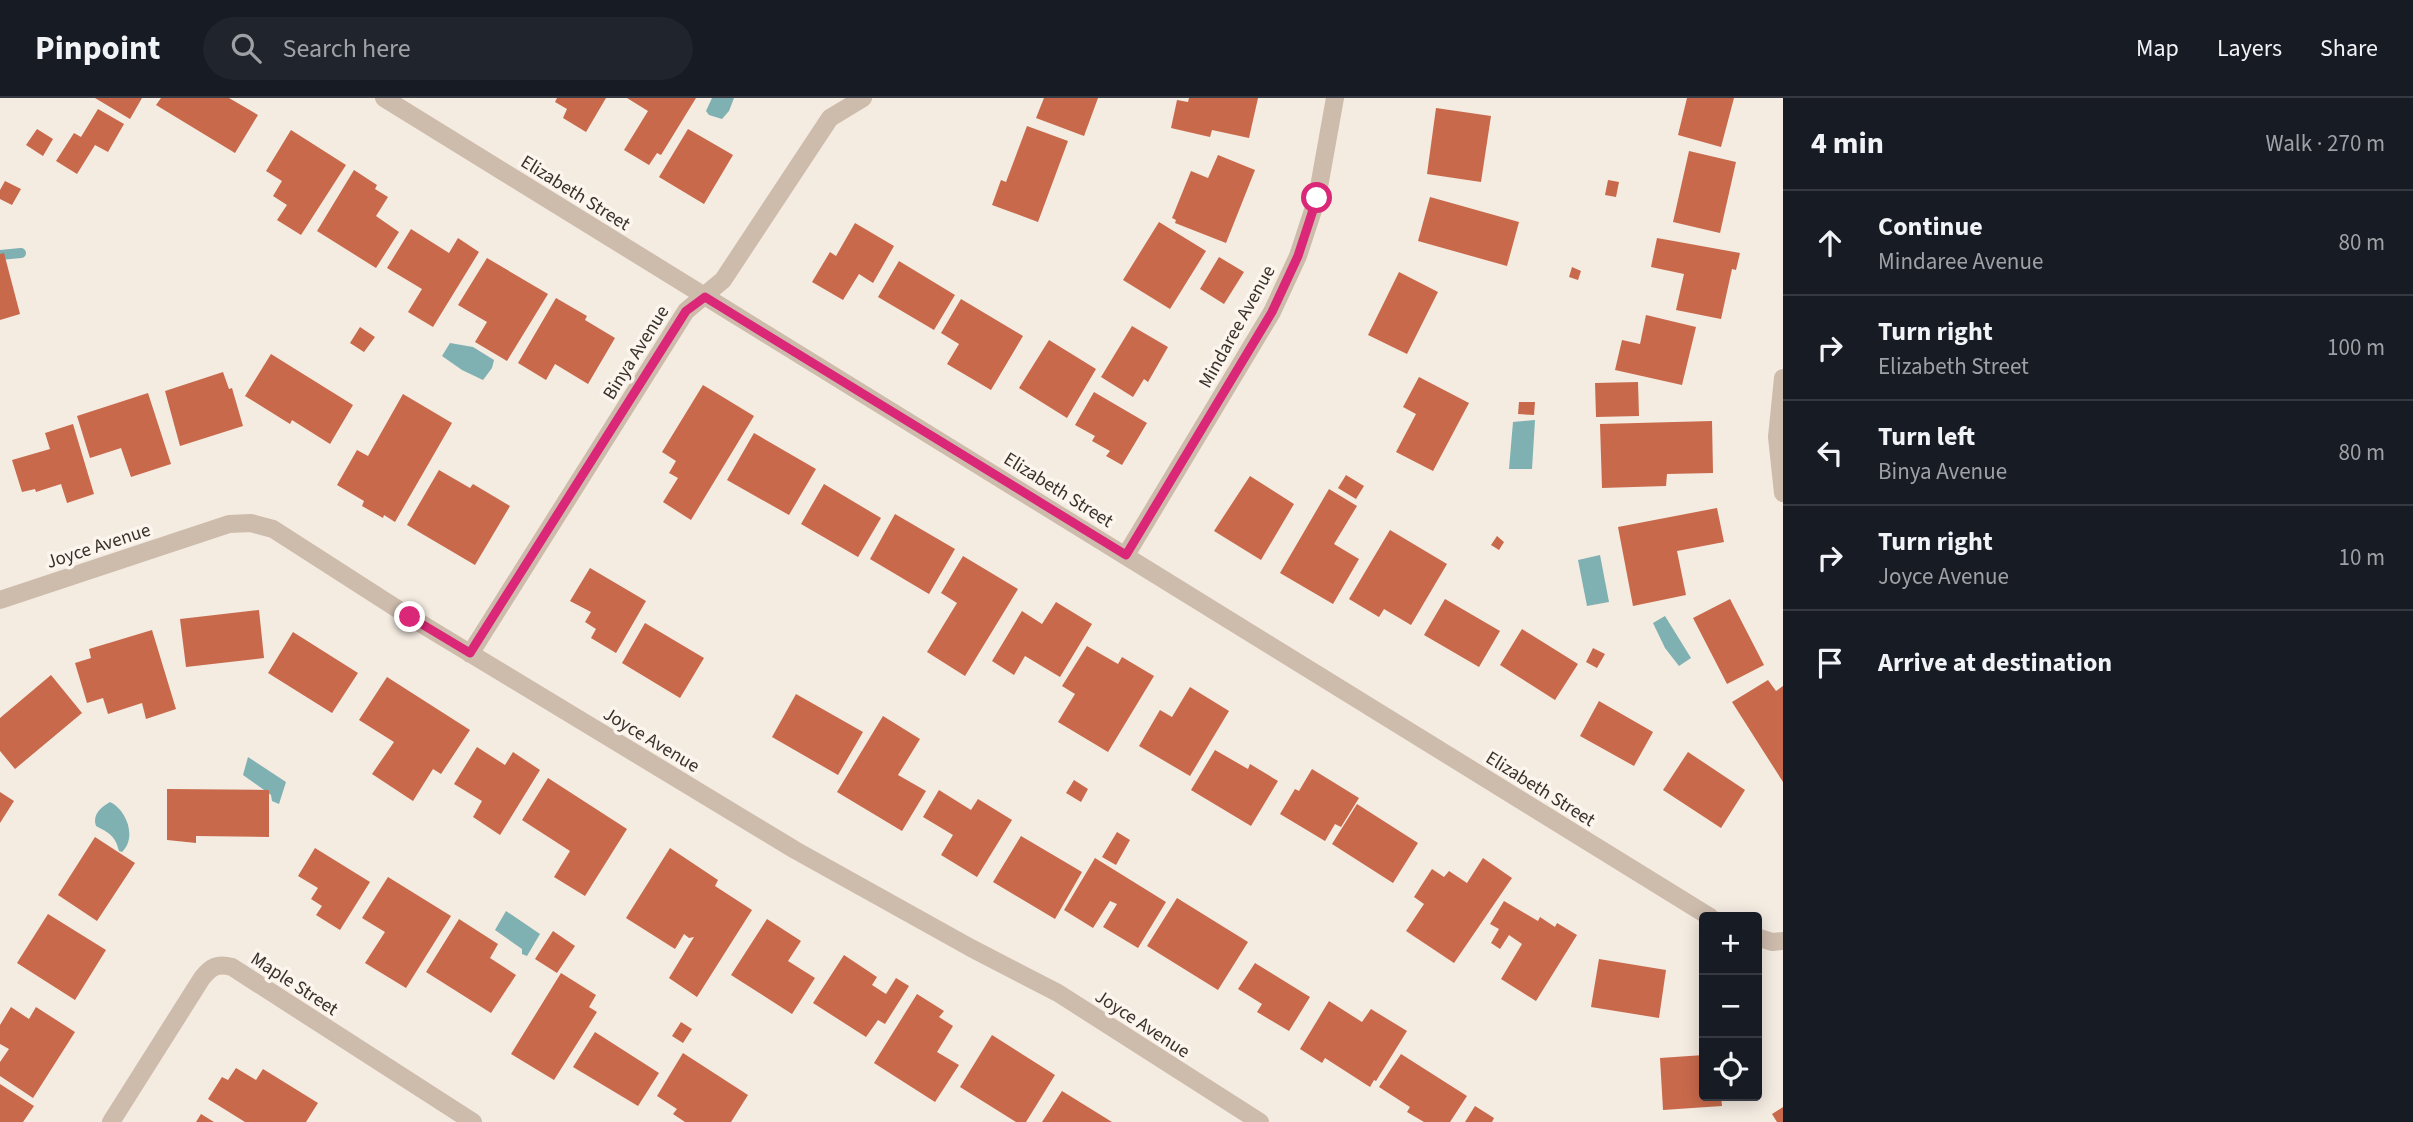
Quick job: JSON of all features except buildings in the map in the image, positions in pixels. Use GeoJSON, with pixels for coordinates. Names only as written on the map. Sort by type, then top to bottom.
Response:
{"type":"FeatureCollection","features":[{"type":"Feature","properties":{"kind":"street","name":"Elizabeth Street"},"geometry":{"type":"LineString","coordinates":[[384,98],[1702,912]]}},
{"type":"Feature","properties":{"kind":"street","name":"Binya Avenue"},"geometry":{"type":"LineString","coordinates":[[470,653],[686,311],[723,280],[830,118],[863,98]]}},
{"type":"Feature","properties":{"kind":"street","name":"Mindaree Avenue"},"geometry":{"type":"LineString","coordinates":[[1126,555],[1272,312],[1298,256],[1317,198],[1335,98]]}},
{"type":"Feature","properties":{"kind":"street"},"geometry":{"type":"LineString","coordinates":[[1783,378],[1777,437],[1783,493]]}},
{"type":"Feature","properties":{"kind":"street","name":"Joyce Avenue"},"geometry":{"type":"LineString","coordinates":[[0,600],[229,524],[251,523],[273,529],[470,653],[795,850],[1058,993],[1260,1122]]}},
{"type":"Feature","properties":{"kind":"street"},"geometry":{"type":"LineString","coordinates":[[1762,939],[1783,942]]}},
{"type":"Feature","properties":{"kind":"street","name":"Maple Street"},"geometry":{"type":"LineString","coordinates":[[111,1122],[202,978],[212,967],[222,964],[232,967],[473,1122]]}},
{"type":"Feature","properties":{"kind":"water"},"geometry":{"type":"Polygon","coordinates":[[[712,98],[734,98],[729,111],[722,119],[709,115],[706,111],[712,98]]]}},
{"type":"Feature","properties":{"kind":"water"},"geometry":{"type":"Polygon","coordinates":[[[450,343],[473,347],[494,360],[492,368],[483,380],[442,356],[450,343]]]}},
{"type":"Feature","properties":{"kind":"water"},"geometry":{"type":"Polygon","coordinates":[[[1535,420],[1532,469],[1509,469],[1513,422],[1535,420]]]}},
{"type":"Feature","properties":{"kind":"water"},"geometry":{"type":"Polygon","coordinates":[[[1600,555],[1609,602],[1587,606],[1578,560],[1600,555]]]}},
{"type":"Feature","properties":{"kind":"water"},"geometry":{"type":"Polygon","coordinates":[[[1665,616],[1691,658],[1679,666],[1665,648],[1653,623],[1665,616]]]}},
{"type":"Feature","properties":{"kind":"water"},"geometry":{"type":"Polygon","coordinates":[[[248,757],[286,782],[279,804],[243,775],[248,757]]]}},
{"type":"Feature","properties":{"kind":"water"},"geometry":{"type":"Polygon","coordinates":[[[110,802],[121,811],[128,825],[129,839],[122,852],[111,835],[96,826],[95,818],[98,812],[110,802]]]}},
{"type":"Feature","properties":{"kind":"water"},"geometry":{"type":"Polygon","coordinates":[[[506,911],[540,934],[527,956],[522,954],[522,949],[495,930],[506,911]]]}},
{"type":"Feature","properties":{"kind":"waterway"},"geometry":{"type":"LineString","coordinates":[[0,255],[21,253]]}},
{"type":"Feature","properties":{"kind":"route"},"geometry":{"type":"LineString","coordinates":[[410,617],[470,653],[686,311],[705,297],[1126,555],[1272,312],[1298,256],[1317,198]]}}]}
